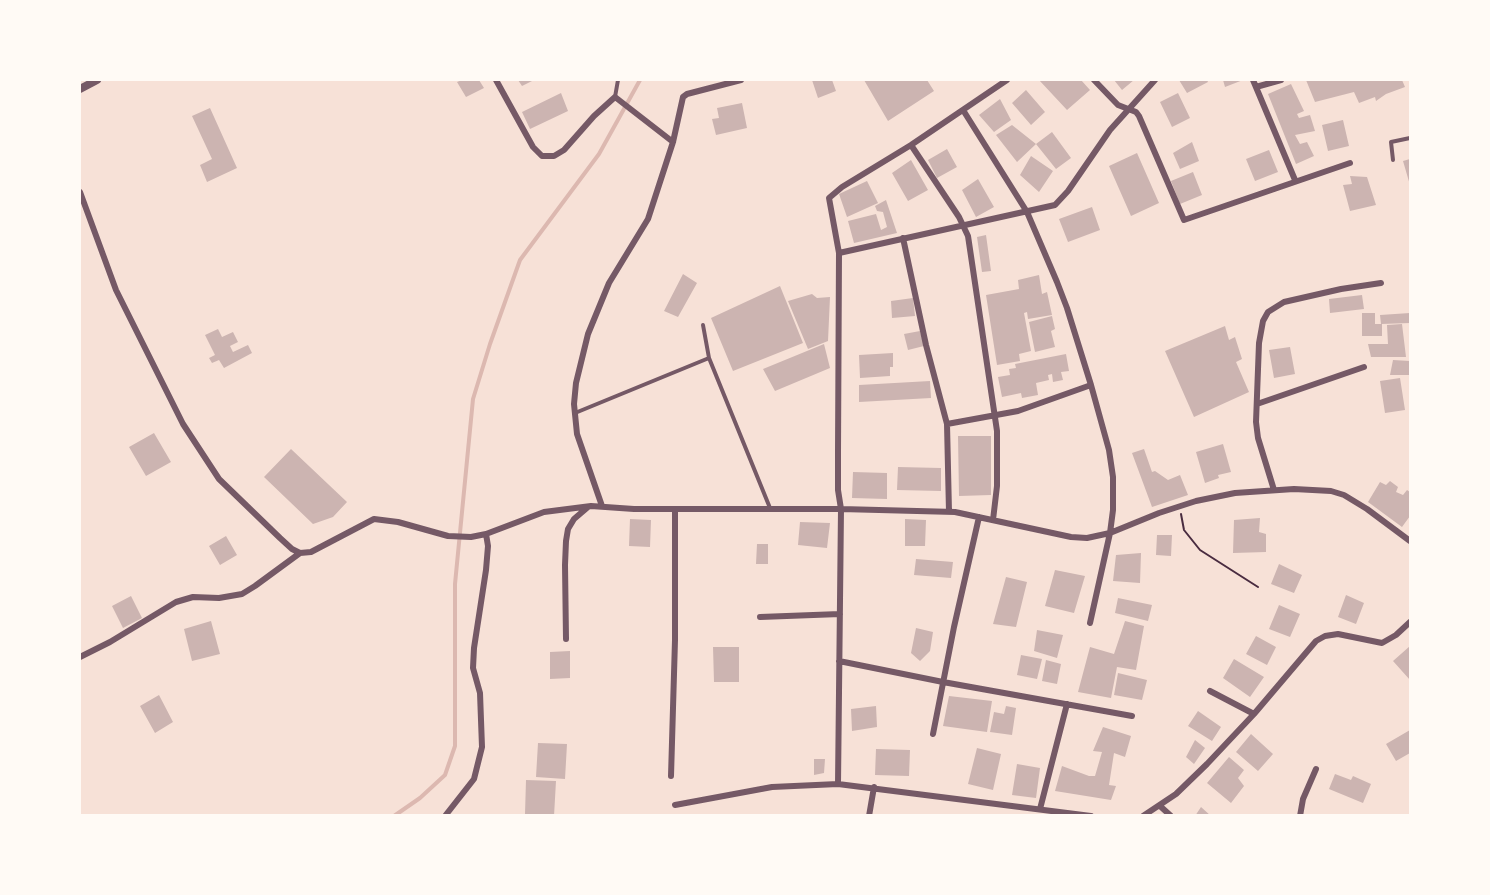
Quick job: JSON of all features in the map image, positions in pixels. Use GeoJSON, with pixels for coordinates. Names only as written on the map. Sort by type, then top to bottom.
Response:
{"type":"FeatureCollection","features":[{"type":"Feature","properties":{"kind":"street"},"geometry":{"type":"LineString","coordinates":[[80,89],[97,80]]}},
{"type":"Feature","properties":{"kind":"street"},"geometry":{"type":"LineString","coordinates":[[496,80],[533,147],[545,157],[554,156],[564,150],[594,116],[617,98],[673,142]]}},
{"type":"Feature","properties":{"kind":"street"},"geometry":{"type":"LineString","coordinates":[[602,506],[577,434],[575,413],[576,383],[595,316],[609,283],[648,219],[673,142],[684,96],[741,80]]}},
{"type":"Feature","properties":{"kind":"street"},"geometry":{"type":"LineString","coordinates":[[838,784],[841,509],[837,452],[838,254],[830,202],[832,194],[842,187],[911,145],[1007,80]]}},
{"type":"Feature","properties":{"kind":"street"},"geometry":{"type":"LineString","coordinates":[[1094,80],[1114,102],[1136,112],[1184,220],[1350,163]]}},
{"type":"Feature","properties":{"kind":"street"},"geometry":{"type":"LineString","coordinates":[[838,254],[1049,208],[1059,203],[1100,143],[1127,109],[1155,80]]}},
{"type":"Feature","properties":{"kind":"street"},"geometry":{"type":"LineString","coordinates":[[1253,80],[1295,180]]}},
{"type":"Feature","properties":{"kind":"street"},"geometry":{"type":"LineString","coordinates":[[1256,87],[1281,80]]}},
{"type":"Feature","properties":{"kind":"street"},"geometry":{"type":"LineString","coordinates":[[963,110],[1027,212],[1067,308],[1109,450],[1113,477],[1113,510],[1090,623]]}},
{"type":"Feature","properties":{"kind":"street"},"geometry":{"type":"LineString","coordinates":[[911,145],[964,225],[969,243],[995,416],[998,467],[993,520]]}},
{"type":"Feature","properties":{"kind":"street"},"geometry":{"type":"LineString","coordinates":[[80,192],[120,298],[183,424],[219,478],[259,519],[292,549],[300,553]]}},
{"type":"Feature","properties":{"kind":"street"},"geometry":{"type":"LineString","coordinates":[[903,238],[926,345],[947,424],[949,512]]}},
{"type":"Feature","properties":{"kind":"street"},"geometry":{"type":"LineString","coordinates":[[1274,490],[1258,438],[1256,422],[1260,330],[1263,321],[1268,312],[1284,302],[1381,283]]}},
{"type":"Feature","properties":{"kind":"street"},"geometry":{"type":"LineString","coordinates":[[1257,404],[1364,367]]}},
{"type":"Feature","properties":{"kind":"street"},"geometry":{"type":"LineString","coordinates":[[947,424],[995,416],[1046,402],[1091,385]]}},
{"type":"Feature","properties":{"kind":"street"},"geometry":{"type":"LineString","coordinates":[[80,657],[110,642],[176,602],[193,597],[228,597],[246,592],[300,553],[311,552],[374,519],[398,522],[451,536],[467,537],[486,534],[544,512],[591,506],[675,510],[841,509],[949,512],[1080,538],[1110,533],[1181,506],[1218,496],[1310,489],[1338,493],[1360,504],[1410,541]]}},
{"type":"Feature","properties":{"kind":"street"},"geometry":{"type":"LineString","coordinates":[[566,639],[564,565],[568,529],[574,519],[591,506]]}},
{"type":"Feature","properties":{"kind":"street"},"geometry":{"type":"LineString","coordinates":[[671,776],[675,640],[675,510]]}},
{"type":"Feature","properties":{"kind":"street"},"geometry":{"type":"LineString","coordinates":[[933,734],[979,517]]}},
{"type":"Feature","properties":{"kind":"street"},"geometry":{"type":"LineString","coordinates":[[445,816],[474,779],[482,747],[481,701],[473,668],[486,570],[488,546],[486,534]]}},
{"type":"Feature","properties":{"kind":"street"},"geometry":{"type":"LineString","coordinates":[[760,617],[840,614]]}},
{"type":"Feature","properties":{"kind":"street"},"geometry":{"type":"LineString","coordinates":[[1143,816],[1160,807],[1194,777],[1254,714],[1308,649],[1320,639],[1338,634],[1382,643],[1396,636],[1410,622]]}},
{"type":"Feature","properties":{"kind":"street"},"geometry":{"type":"LineString","coordinates":[[839,661],[1132,716]]}},
{"type":"Feature","properties":{"kind":"street"},"geometry":{"type":"LineString","coordinates":[[1210,691],[1254,714]]}},
{"type":"Feature","properties":{"kind":"street"},"geometry":{"type":"LineString","coordinates":[[1040,809],[1067,704]]}},
{"type":"Feature","properties":{"kind":"street"},"geometry":{"type":"LineString","coordinates":[[1300,816],[1303,799],[1316,769]]}},
{"type":"Feature","properties":{"kind":"street"},"geometry":{"type":"LineString","coordinates":[[675,805],[762,788],[838,784],[1091,816]]}},
{"type":"Feature","properties":{"kind":"street"},"geometry":{"type":"LineString","coordinates":[[869,816],[874,787]]}},
{"type":"Feature","properties":{"kind":"street"},"geometry":{"type":"LineString","coordinates":[[1160,807],[1171,816]]}},
{"type":"Feature","properties":{"kind":"lane"},"geometry":{"type":"LineString","coordinates":[[617,98],[618,80]]}},
{"type":"Feature","properties":{"kind":"lane"},"geometry":{"type":"LineString","coordinates":[[1393,160],[1390,142],[1410,138]]}},
{"type":"Feature","properties":{"kind":"lane"},"geometry":{"type":"LineString","coordinates":[[703,325],[709,358],[771,509]]}},
{"type":"Feature","properties":{"kind":"lane"},"geometry":{"type":"LineString","coordinates":[[575,413],[709,358]]}},
{"type":"Feature","properties":{"kind":"path"},"geometry":{"type":"LineString","coordinates":[[1181,506],[1182,524],[1194,544],[1208,557],[1258,586]]}},
{"type":"Feature","properties":{"kind":"building"},"geometry":{"type":"Polygon","coordinates":[[[479,80],[484,88],[466,97],[457,82],[479,80]]]}},
{"type":"Feature","properties":{"kind":"building"},"geometry":{"type":"Polygon","coordinates":[[[518,80],[534,80],[522,86],[518,80]]]}},
{"type":"Feature","properties":{"kind":"building"},"geometry":{"type":"Polygon","coordinates":[[[812,80],[832,80],[836,91],[818,98],[812,80]]]}},
{"type":"Feature","properties":{"kind":"building"},"geometry":{"type":"Polygon","coordinates":[[[864,80],[927,80],[934,91],[888,121],[864,80]]]}},
{"type":"Feature","properties":{"kind":"building"},"geometry":{"type":"Polygon","coordinates":[[[1039,80],[1081,80],[1090,90],[1067,110],[1039,80]]]}},
{"type":"Feature","properties":{"kind":"building"},"geometry":{"type":"Polygon","coordinates":[[[1114,80],[1134,80],[1122,90],[1114,80]]]}},
{"type":"Feature","properties":{"kind":"building"},"geometry":{"type":"Polygon","coordinates":[[[1179,80],[1207,80],[1208,82],[1187,93],[1179,80]]]}},
{"type":"Feature","properties":{"kind":"building"},"geometry":{"type":"Polygon","coordinates":[[[1223,80],[1243,80],[1225,87],[1223,80]]]}},
{"type":"Feature","properties":{"kind":"building"},"geometry":{"type":"Polygon","coordinates":[[[1306,80],[1402,80],[1405,87],[1386,94],[1376,101],[1375,97],[1359,103],[1354,92],[1315,102],[1306,80]]]}},
{"type":"Feature","properties":{"kind":"building"},"geometry":{"type":"Polygon","coordinates":[[[1291,84],[1304,111],[1297,114],[1299,118],[1310,115],[1315,131],[1295,135],[1300,144],[1307,142],[1314,156],[1296,164],[1268,94],[1291,84]]]}},
{"type":"Feature","properties":{"kind":"building"},"geometry":{"type":"Polygon","coordinates":[[[1026,90],[1045,112],[1031,125],[1012,103],[1026,90]]]}},
{"type":"Feature","properties":{"kind":"building"},"geometry":{"type":"Polygon","coordinates":[[[561,93],[568,111],[530,129],[522,112],[561,93]]]}},
{"type":"Feature","properties":{"kind":"building"},"geometry":{"type":"Polygon","coordinates":[[[1178,93],[1190,118],[1172,127],[1160,102],[1178,93]]]}},
{"type":"Feature","properties":{"kind":"building"},"geometry":{"type":"Polygon","coordinates":[[[1000,99],[1011,120],[994,132],[979,115],[1000,99]]]}},
{"type":"Feature","properties":{"kind":"building"},"geometry":{"type":"Polygon","coordinates":[[[742,103],[747,128],[716,135],[712,119],[719,118],[717,108],[742,103]]]}},
{"type":"Feature","properties":{"kind":"building"},"geometry":{"type":"Polygon","coordinates":[[[210,108],[237,168],[207,182],[200,165],[212,159],[192,116],[210,108]]]}},
{"type":"Feature","properties":{"kind":"building"},"geometry":{"type":"Polygon","coordinates":[[[1343,120],[1349,146],[1328,151],[1322,125],[1343,120]]]}},
{"type":"Feature","properties":{"kind":"building"},"geometry":{"type":"Polygon","coordinates":[[[1012,125],[1036,144],[1017,162],[996,135],[1012,125]]]}},
{"type":"Feature","properties":{"kind":"building"},"geometry":{"type":"Polygon","coordinates":[[[1052,132],[1071,158],[1056,169],[1036,144],[1052,132]]]}},
{"type":"Feature","properties":{"kind":"building"},"geometry":{"type":"Polygon","coordinates":[[[1192,142],[1199,161],[1180,169],[1173,153],[1192,142]]]}},
{"type":"Feature","properties":{"kind":"building"},"geometry":{"type":"Polygon","coordinates":[[[947,149],[957,167],[937,178],[928,160],[947,149]]]}},
{"type":"Feature","properties":{"kind":"building"},"geometry":{"type":"Polygon","coordinates":[[[1269,150],[1278,172],[1255,181],[1246,159],[1269,150]]]}},
{"type":"Feature","properties":{"kind":"building"},"geometry":{"type":"Polygon","coordinates":[[[1137,153],[1159,203],[1131,216],[1109,166],[1137,153]]]}},
{"type":"Feature","properties":{"kind":"building"},"geometry":{"type":"Polygon","coordinates":[[[1031,156],[1053,171],[1039,192],[1020,175],[1031,156]]]}},
{"type":"Feature","properties":{"kind":"building"},"geometry":{"type":"Polygon","coordinates":[[[1410,159],[1410,185],[1403,161],[1410,159]]]}},
{"type":"Feature","properties":{"kind":"building"},"geometry":{"type":"Polygon","coordinates":[[[911,160],[928,190],[908,201],[892,173],[911,160]]]}},
{"type":"Feature","properties":{"kind":"building"},"geometry":{"type":"Polygon","coordinates":[[[1193,172],[1202,195],[1180,204],[1171,181],[1193,172]]]}},
{"type":"Feature","properties":{"kind":"building"},"geometry":{"type":"Polygon","coordinates":[[[1350,176],[1367,177],[1376,205],[1350,211],[1343,185],[1352,184],[1350,176]]]}},
{"type":"Feature","properties":{"kind":"building"},"geometry":{"type":"Polygon","coordinates":[[[978,179],[994,207],[976,217],[962,190],[978,179]]]}},
{"type":"Feature","properties":{"kind":"building"},"geometry":{"type":"Polygon","coordinates":[[[867,181],[878,203],[847,217],[839,194],[867,181]]]}},
{"type":"Feature","properties":{"kind":"building"},"geometry":{"type":"Polygon","coordinates":[[[886,200],[897,233],[854,243],[848,221],[876,214],[881,230],[887,227],[883,212],[877,211],[875,206],[886,200]]]}},
{"type":"Feature","properties":{"kind":"building"},"geometry":{"type":"Polygon","coordinates":[[[1092,207],[1100,230],[1068,242],[1059,219],[1092,207]]]}},
{"type":"Feature","properties":{"kind":"building"},"geometry":{"type":"Polygon","coordinates":[[[986,235],[991,271],[982,272],[977,237],[986,235]]]}},
{"type":"Feature","properties":{"kind":"building"},"geometry":{"type":"Polygon","coordinates":[[[683,274],[697,283],[678,317],[664,311],[683,274]]]}},
{"type":"Feature","properties":{"kind":"building"},"geometry":{"type":"Polygon","coordinates":[[[1039,275],[1042,294],[1047,292],[1052,315],[1028,319],[1027,312],[1024,313],[1031,351],[1019,354],[1020,361],[997,365],[986,295],[1019,289],[1018,280],[1039,275]]]}},
{"type":"Feature","properties":{"kind":"building"},"geometry":{"type":"Polygon","coordinates":[[[780,286],[803,343],[733,371],[711,318],[780,286]]]}},
{"type":"Feature","properties":{"kind":"building"},"geometry":{"type":"Polygon","coordinates":[[[812,294],[817,298],[830,297],[828,341],[808,349],[788,301],[812,294]]]}},
{"type":"Feature","properties":{"kind":"building"},"geometry":{"type":"Polygon","coordinates":[[[1362,295],[1364,309],[1330,313],[1329,299],[1362,295]]]}},
{"type":"Feature","properties":{"kind":"building"},"geometry":{"type":"Polygon","coordinates":[[[913,298],[915,316],[892,318],[891,301],[913,298]]]}},
{"type":"Feature","properties":{"kind":"building"},"geometry":{"type":"Polygon","coordinates":[[[1362,313],[1375,313],[1375,324],[1382,324],[1382,336],[1362,336],[1362,313]]]}},
{"type":"Feature","properties":{"kind":"building"},"geometry":{"type":"Polygon","coordinates":[[[1410,313],[1410,323],[1381,324],[1380,315],[1410,313]]]}},
{"type":"Feature","properties":{"kind":"building"},"geometry":{"type":"Polygon","coordinates":[[[1052,316],[1055,329],[1051,331],[1055,347],[1035,352],[1029,322],[1052,316]]]}},
{"type":"Feature","properties":{"kind":"building"},"geometry":{"type":"Polygon","coordinates":[[[1402,324],[1406,357],[1371,357],[1368,344],[1388,344],[1387,325],[1402,324]]]}},
{"type":"Feature","properties":{"kind":"building"},"geometry":{"type":"Polygon","coordinates":[[[1225,326],[1229,340],[1235,337],[1242,359],[1236,362],[1249,392],[1194,417],[1165,351],[1225,326]]]}},
{"type":"Feature","properties":{"kind":"building"},"geometry":{"type":"Polygon","coordinates":[[[218,329],[222,337],[233,332],[238,342],[230,346],[233,352],[248,345],[252,353],[224,368],[219,360],[212,363],[209,358],[215,355],[205,335],[218,329]]]}},
{"type":"Feature","properties":{"kind":"building"},"geometry":{"type":"Polygon","coordinates":[[[920,331],[924,346],[908,350],[904,334],[920,331]]]}},
{"type":"Feature","properties":{"kind":"building"},"geometry":{"type":"Polygon","coordinates":[[[824,344],[830,368],[775,391],[763,369],[824,344]]]}},
{"type":"Feature","properties":{"kind":"building"},"geometry":{"type":"Polygon","coordinates":[[[1290,347],[1295,374],[1274,378],[1269,350],[1290,347]]]}},
{"type":"Feature","properties":{"kind":"building"},"geometry":{"type":"Polygon","coordinates":[[[893,353],[893,367],[890,367],[890,376],[860,378],[859,355],[893,353]]]}},
{"type":"Feature","properties":{"kind":"building"},"geometry":{"type":"Polygon","coordinates":[[[1066,354],[1069,371],[1061,372],[1063,380],[1053,382],[1052,374],[1048,375],[1049,380],[1036,383],[1038,395],[1022,398],[1021,393],[1002,397],[998,377],[1010,375],[1009,369],[1016,368],[1015,364],[1066,354]]]}},
{"type":"Feature","properties":{"kind":"building"},"geometry":{"type":"Polygon","coordinates":[[[1393,360],[1410,361],[1410,375],[1390,375],[1393,360]]]}},
{"type":"Feature","properties":{"kind":"building"},"geometry":{"type":"Polygon","coordinates":[[[1400,378],[1405,410],[1385,413],[1380,381],[1400,378]]]}},
{"type":"Feature","properties":{"kind":"building"},"geometry":{"type":"Polygon","coordinates":[[[930,381],[931,398],[859,402],[859,385],[930,381]]]}},
{"type":"Feature","properties":{"kind":"building"},"geometry":{"type":"Polygon","coordinates":[[[154,433],[171,462],[146,476],[129,447],[154,433]]]}},
{"type":"Feature","properties":{"kind":"building"},"geometry":{"type":"Polygon","coordinates":[[[958,436],[991,436],[991,495],[959,496],[958,436]]]}},
{"type":"Feature","properties":{"kind":"building"},"geometry":{"type":"Polygon","coordinates":[[[1223,444],[1231,472],[1218,475],[1219,478],[1205,483],[1196,452],[1223,444]]]}},
{"type":"Feature","properties":{"kind":"building"},"geometry":{"type":"Polygon","coordinates":[[[291,449],[347,502],[333,517],[313,524],[264,477],[291,449]]]}},
{"type":"Feature","properties":{"kind":"building"},"geometry":{"type":"Polygon","coordinates":[[[1144,449],[1152,472],[1155,471],[1168,480],[1180,475],[1188,495],[1152,507],[1132,453],[1144,449]]]}},
{"type":"Feature","properties":{"kind":"building"},"geometry":{"type":"Polygon","coordinates":[[[898,467],[941,468],[941,491],[897,490],[898,467]]]}},
{"type":"Feature","properties":{"kind":"building"},"geometry":{"type":"Polygon","coordinates":[[[853,472],[887,473],[887,499],[852,498],[853,472]]]}},
{"type":"Feature","properties":{"kind":"building"},"geometry":{"type":"Polygon","coordinates":[[[1390,481],[1398,487],[1396,492],[1403,495],[1407,490],[1410,492],[1410,516],[1402,527],[1368,502],[1380,482],[1386,485],[1390,481]]]}},
{"type":"Feature","properties":{"kind":"building"},"geometry":{"type":"Polygon","coordinates":[[[1260,518],[1259,532],[1266,534],[1266,552],[1233,553],[1234,520],[1260,518]]]}},
{"type":"Feature","properties":{"kind":"building"},"geometry":{"type":"Polygon","coordinates":[[[630,519],[651,520],[650,547],[629,546],[630,519]]]}},
{"type":"Feature","properties":{"kind":"building"},"geometry":{"type":"Polygon","coordinates":[[[905,519],[926,520],[925,546],[905,546],[905,519]]]}},
{"type":"Feature","properties":{"kind":"building"},"geometry":{"type":"Polygon","coordinates":[[[800,522],[830,523],[827,548],[798,545],[800,522]]]}},
{"type":"Feature","properties":{"kind":"building"},"geometry":{"type":"Polygon","coordinates":[[[1157,535],[1172,535],[1171,556],[1156,555],[1157,535]]]}},
{"type":"Feature","properties":{"kind":"building"},"geometry":{"type":"Polygon","coordinates":[[[226,536],[237,555],[220,565],[209,546],[226,536]]]}},
{"type":"Feature","properties":{"kind":"building"},"geometry":{"type":"Polygon","coordinates":[[[757,544],[768,544],[768,564],[756,564],[757,544]]]}},
{"type":"Feature","properties":{"kind":"building"},"geometry":{"type":"Polygon","coordinates":[[[1141,553],[1140,583],[1113,581],[1116,555],[1141,553]]]}},
{"type":"Feature","properties":{"kind":"building"},"geometry":{"type":"Polygon","coordinates":[[[916,559],[953,562],[951,578],[914,575],[916,559]]]}},
{"type":"Feature","properties":{"kind":"building"},"geometry":{"type":"Polygon","coordinates":[[[1279,564],[1302,575],[1294,593],[1271,584],[1279,564]]]}},
{"type":"Feature","properties":{"kind":"building"},"geometry":{"type":"Polygon","coordinates":[[[1055,570],[1085,576],[1074,613],[1045,606],[1055,570]]]}},
{"type":"Feature","properties":{"kind":"building"},"geometry":{"type":"Polygon","coordinates":[[[1006,577],[1027,582],[1016,627],[993,624],[1006,577]]]}},
{"type":"Feature","properties":{"kind":"building"},"geometry":{"type":"Polygon","coordinates":[[[1346,595],[1364,603],[1356,624],[1338,617],[1346,595]]]}},
{"type":"Feature","properties":{"kind":"building"},"geometry":{"type":"Polygon","coordinates":[[[131,596],[142,618],[123,628],[112,606],[131,596]]]}},
{"type":"Feature","properties":{"kind":"building"},"geometry":{"type":"Polygon","coordinates":[[[1118,598],[1152,605],[1148,621],[1115,613],[1118,598]]]}},
{"type":"Feature","properties":{"kind":"building"},"geometry":{"type":"Polygon","coordinates":[[[1279,605],[1300,614],[1290,637],[1269,629],[1279,605]]]}},
{"type":"Feature","properties":{"kind":"building"},"geometry":{"type":"Polygon","coordinates":[[[211,621],[220,654],[192,661],[184,629],[211,621]]]}},
{"type":"Feature","properties":{"kind":"building"},"geometry":{"type":"Polygon","coordinates":[[[1125,621],[1144,626],[1136,670],[1117,667],[1111,698],[1078,692],[1090,647],[1114,654],[1125,621]]]}},
{"type":"Feature","properties":{"kind":"building"},"geometry":{"type":"Polygon","coordinates":[[[916,628],[933,632],[930,651],[920,661],[911,653],[916,628]]]}},
{"type":"Feature","properties":{"kind":"building"},"geometry":{"type":"Polygon","coordinates":[[[1037,630],[1063,635],[1057,658],[1034,651],[1037,630]]]}},
{"type":"Feature","properties":{"kind":"building"},"geometry":{"type":"Polygon","coordinates":[[[1256,636],[1276,647],[1267,665],[1246,654],[1256,636]]]}},
{"type":"Feature","properties":{"kind":"building"},"geometry":{"type":"Polygon","coordinates":[[[1410,646],[1410,680],[1393,661],[1410,646]]]}},
{"type":"Feature","properties":{"kind":"building"},"geometry":{"type":"Polygon","coordinates":[[[713,647],[739,647],[739,682],[714,682],[713,647]]]}},
{"type":"Feature","properties":{"kind":"building"},"geometry":{"type":"Polygon","coordinates":[[[570,651],[570,678],[550,679],[550,652],[570,651]]]}},
{"type":"Feature","properties":{"kind":"building"},"geometry":{"type":"Polygon","coordinates":[[[1021,655],[1042,659],[1037,679],[1017,675],[1021,655]]]}},
{"type":"Feature","properties":{"kind":"building"},"geometry":{"type":"Polygon","coordinates":[[[1234,659],[1264,677],[1250,697],[1223,678],[1234,659]]]}},
{"type":"Feature","properties":{"kind":"building"},"geometry":{"type":"Polygon","coordinates":[[[1046,660],[1061,664],[1057,684],[1042,681],[1046,660]]]}},
{"type":"Feature","properties":{"kind":"building"},"geometry":{"type":"Polygon","coordinates":[[[1118,673],[1147,680],[1142,700],[1114,695],[1118,673]]]}},
{"type":"Feature","properties":{"kind":"building"},"geometry":{"type":"Polygon","coordinates":[[[159,695],[173,722],[155,733],[140,706],[159,695]]]}},
{"type":"Feature","properties":{"kind":"building"},"geometry":{"type":"Polygon","coordinates":[[[949,696],[992,701],[987,732],[943,726],[949,696]]]}},
{"type":"Feature","properties":{"kind":"building"},"geometry":{"type":"Polygon","coordinates":[[[876,706],[877,727],[852,731],[851,709],[876,706]]]}},
{"type":"Feature","properties":{"kind":"building"},"geometry":{"type":"Polygon","coordinates":[[[1006,706],[1016,708],[1012,735],[990,732],[994,712],[1004,714],[1006,706]]]}},
{"type":"Feature","properties":{"kind":"building"},"geometry":{"type":"Polygon","coordinates":[[[1198,711],[1221,727],[1212,741],[1188,726],[1198,711]]]}},
{"type":"Feature","properties":{"kind":"building"},"geometry":{"type":"Polygon","coordinates":[[[1103,727],[1131,736],[1125,757],[1114,753],[1109,785],[1116,786],[1111,800],[1055,791],[1062,766],[1095,776],[1102,752],[1093,751],[1103,727]]]}},
{"type":"Feature","properties":{"kind":"building"},"geometry":{"type":"Polygon","coordinates":[[[1410,730],[1410,753],[1396,761],[1386,744],[1410,730]]]}},
{"type":"Feature","properties":{"kind":"building"},"geometry":{"type":"Polygon","coordinates":[[[1251,734],[1273,754],[1258,771],[1236,752],[1251,734]]]}},
{"type":"Feature","properties":{"kind":"building"},"geometry":{"type":"Polygon","coordinates":[[[1195,740],[1205,748],[1194,764],[1186,757],[1195,740]]]}},
{"type":"Feature","properties":{"kind":"building"},"geometry":{"type":"Polygon","coordinates":[[[538,743],[567,744],[565,779],[536,777],[538,743]]]}},
{"type":"Feature","properties":{"kind":"building"},"geometry":{"type":"Polygon","coordinates":[[[977,748],[1001,754],[993,790],[968,784],[977,748]]]}},
{"type":"Feature","properties":{"kind":"building"},"geometry":{"type":"Polygon","coordinates":[[[876,749],[910,750],[909,776],[875,775],[876,749]]]}},
{"type":"Feature","properties":{"kind":"building"},"geometry":{"type":"Polygon","coordinates":[[[1229,757],[1244,770],[1238,778],[1244,786],[1231,803],[1207,783],[1229,757]]]}},
{"type":"Feature","properties":{"kind":"building"},"geometry":{"type":"Polygon","coordinates":[[[814,759],[825,759],[824,773],[814,775],[814,759]]]}},
{"type":"Feature","properties":{"kind":"building"},"geometry":{"type":"Polygon","coordinates":[[[1017,764],[1040,768],[1036,798],[1012,795],[1017,764]]]}},
{"type":"Feature","properties":{"kind":"building"},"geometry":{"type":"Polygon","coordinates":[[[1335,774],[1351,780],[1353,776],[1371,784],[1363,803],[1329,789],[1335,774]]]}},
{"type":"Feature","properties":{"kind":"building"},"geometry":{"type":"Polygon","coordinates":[[[526,780],[556,781],[554,816],[525,814],[526,780]]]}},
{"type":"Feature","properties":{"kind":"building"},"geometry":{"type":"Polygon","coordinates":[[[1201,807],[1211,816],[1195,816],[1201,807]]]}},
{"type":"Feature","properties":{"kind":"waterway"},"geometry":{"type":"LineString","coordinates":[[394,816],[420,798],[445,775],[455,746],[455,584],[473,399],[490,344],[520,260],[599,154],[640,80]]}}]}
